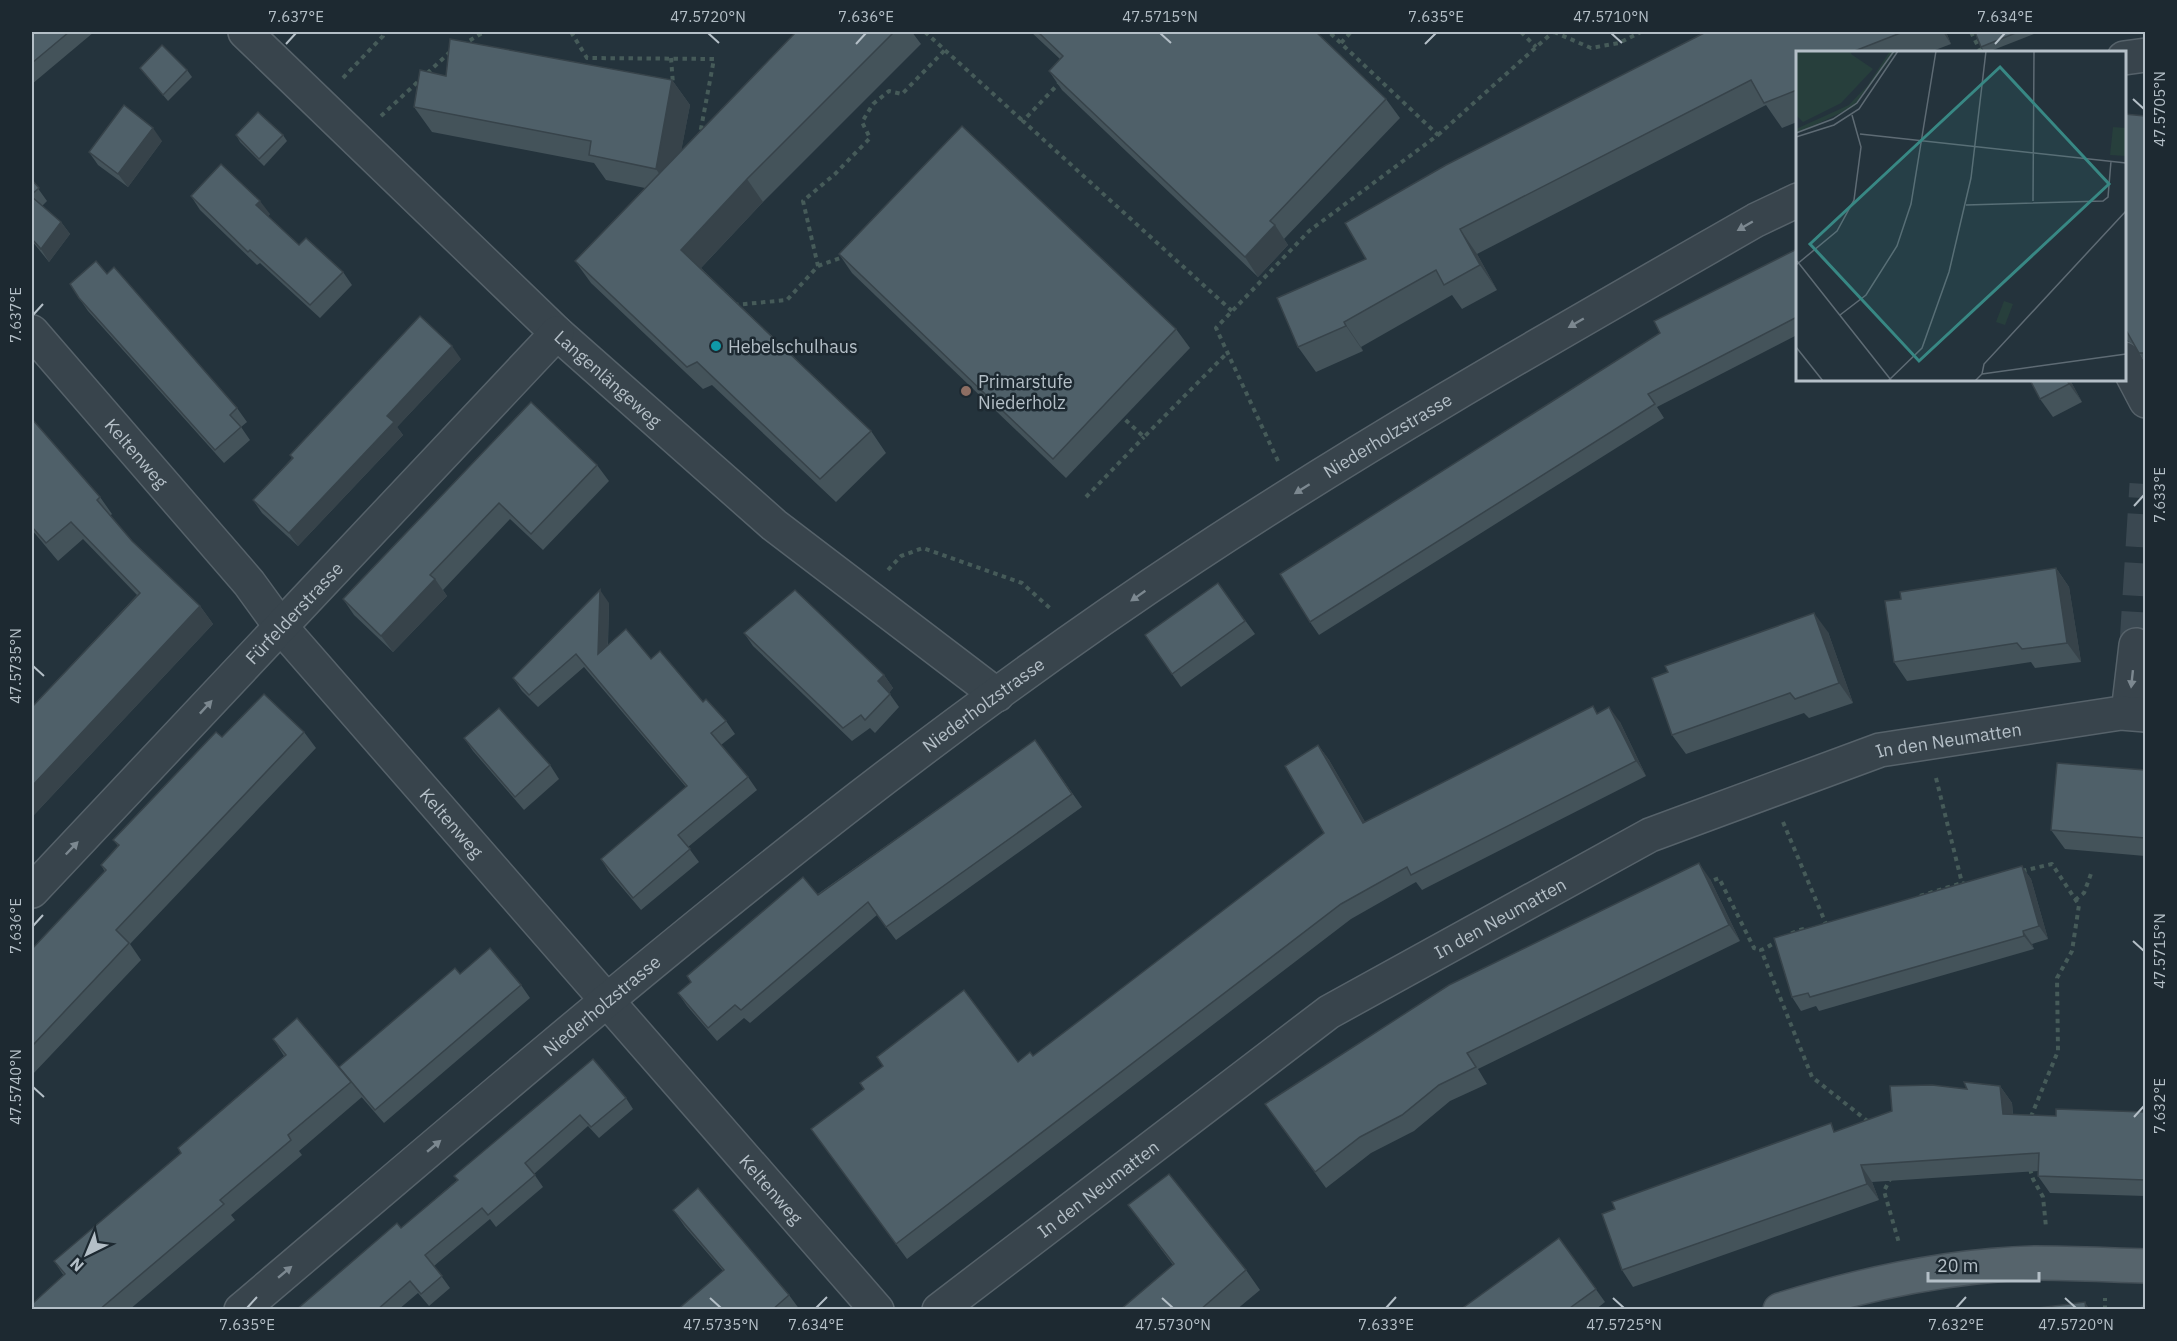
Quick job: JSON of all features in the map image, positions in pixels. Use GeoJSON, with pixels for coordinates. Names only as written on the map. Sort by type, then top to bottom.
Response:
{"type":"FeatureCollection","features":[{"type":"Feature","properties":{"kind":"main road"},"geometry":{"type":"LineString","coordinates":[[1780,1310],[1841,1291],[1939,1271],[2049,1264],[2145,1266]]}},
{"type":"Feature","properties":{"kind":"street","name":"Langenlängeweg"},"geometry":{"type":"LineString","coordinates":[[245,32],[557,333],[774,525],[997,695]]}},
{"type":"Feature","properties":{"kind":"street"},"geometry":{"type":"LineString","coordinates":[[2126,58],[2145,55]]}},
{"type":"Feature","properties":{"kind":"street","name":"Niederholzstrasse"},"geometry":{"type":"LineString","coordinates":[[241,1310],[607,1000],[812,833],[997,695],[1191,559],[1484,375],[1756,220],[1796,200]]}},
{"type":"Feature","properties":{"kind":"street","name":"Keltenweg"},"geometry":{"type":"LineString","coordinates":[[32,332],[249,583],[281,627],[877,1310]]}},
{"type":"Feature","properties":{"kind":"street","name":"Fürfelderstrasse"},"geometry":{"type":"LineString","coordinates":[[32,891],[557,333]]}},
{"type":"Feature","properties":{"kind":"street"},"geometry":{"type":"LineString","coordinates":[[2126,363],[2145,401]]}},
{"type":"Feature","properties":{"kind":"street"},"geometry":{"type":"LineString","coordinates":[[2136,645],[2137,714]]}},
{"type":"Feature","properties":{"kind":"street","name":"In den Neumatten"},"geometry":{"type":"LineString","coordinates":[[939,1310],[1329,1012],[1650,835],[1880,750],[2137,714]]}},
{"type":"Feature","properties":{"kind":"path"},"geometry":{"type":"LineString","coordinates":[[319,103],[383,36],[384,32]]}},
{"type":"Feature","properties":{"kind":"path"},"geometry":{"type":"LineString","coordinates":[[356,138],[453,50],[484,32]]}},
{"type":"Feature","properties":{"kind":"path"},"geometry":{"type":"LineString","coordinates":[[571,32],[587,58],[714,59],[699,139]]}},
{"type":"Feature","properties":{"kind":"path"},"geometry":{"type":"LineString","coordinates":[[924,32],[1232,311]]}},
{"type":"Feature","properties":{"kind":"path"},"geometry":{"type":"LineString","coordinates":[[1329,32],[1438,135]]}},
{"type":"Feature","properties":{"kind":"path"},"geometry":{"type":"LineString","coordinates":[[1341,43],[1351,32]]}},
{"type":"Feature","properties":{"kind":"path"},"geometry":{"type":"LineString","coordinates":[[1521,32],[1536,47]]}},
{"type":"Feature","properties":{"kind":"path"},"geometry":{"type":"LineString","coordinates":[[1294,495],[1216,328],[1309,231],[1438,135],[1554,32],[1591,48],[1619,43],[1641,32]]}},
{"type":"Feature","properties":{"kind":"path"},"geometry":{"type":"LineString","coordinates":[[1971,32],[1980,51]]}},
{"type":"Feature","properties":{"kind":"path"},"geometry":{"type":"LineString","coordinates":[[818,266],[803,201],[835,174],[870,138],[862,122],[873,104],[889,91],[902,94],[945,50]]}},
{"type":"Feature","properties":{"kind":"path"},"geometry":{"type":"LineString","coordinates":[[669,91],[673,84],[671,58]]}},
{"type":"Feature","properties":{"kind":"path"},"geometry":{"type":"LineString","coordinates":[[1023,122],[1069,73]]}},
{"type":"Feature","properties":{"kind":"path"},"geometry":{"type":"LineString","coordinates":[[732,306],[786,300],[818,266],[848,255]]}},
{"type":"Feature","properties":{"kind":"path"},"geometry":{"type":"LineString","coordinates":[[1086,497],[1227,352]]}},
{"type":"Feature","properties":{"kind":"path"},"geometry":{"type":"LineString","coordinates":[[1118,413],[1144,438]]}},
{"type":"Feature","properties":{"kind":"path"},"geometry":{"type":"LineString","coordinates":[[889,569],[901,556],[923,548],[1022,583],[1044,601],[1077,639]]}},
{"type":"Feature","properties":{"kind":"path"},"geometry":{"type":"LineString","coordinates":[[1927,743],[1962,883]]}},
{"type":"Feature","properties":{"kind":"path"},"geometry":{"type":"LineString","coordinates":[[1770,791],[1825,925]]}},
{"type":"Feature","properties":{"kind":"path"},"geometry":{"type":"LineString","coordinates":[[2018,872],[2052,864],[2079,905],[2072,951],[2057,978],[2058,1051],[2030,1116],[2030,1128]]}},
{"type":"Feature","properties":{"kind":"path"},"geometry":{"type":"LineString","coordinates":[[2075,900],[2084,893],[2092,871]]}},
{"type":"Feature","properties":{"kind":"path"},"geometry":{"type":"LineString","coordinates":[[1714,880],[1719,878],[1754,948],[1761,950],[1776,943],[1785,934],[1837,921]]}},
{"type":"Feature","properties":{"kind":"path"},"geometry":{"type":"LineString","coordinates":[[1916,897],[1962,883],[1974,882]]}},
{"type":"Feature","properties":{"kind":"path"},"geometry":{"type":"LineString","coordinates":[[1761,950],[1812,1077],[1873,1126]]}},
{"type":"Feature","properties":{"kind":"path"},"geometry":{"type":"LineString","coordinates":[[2029,1162],[2032,1179],[2043,1197],[2049,1264]]}},
{"type":"Feature","properties":{"kind":"path"},"geometry":{"type":"LineString","coordinates":[[1895,1167],[1884,1191],[1909,1277]]}},
{"type":"Feature","properties":{"kind":"building"},"geometry":{"type":"Polygon","coordinates":[[[32,32],[69,32],[32,63],[32,32]]]}},
{"type":"Feature","properties":{"kind":"building"},"geometry":{"type":"Polygon","coordinates":[[[796,32],[894,32],[747,179],[681,250],[871,431],[820,479],[697,362],[687,367],[575,261],[796,32]]]}},
{"type":"Feature","properties":{"kind":"building"},"geometry":{"type":"Polygon","coordinates":[[[1038,32],[1316,32],[1386,99],[1270,221],[1275,225],[1245,257],[1049,71],[1063,56],[1038,32]]]}},
{"type":"Feature","properties":{"kind":"building"},"geometry":{"type":"Polygon","coordinates":[[[1706,32],[1903,32],[1855,51],[1796,51],[1796,90],[1764,103],[1751,80],[1460,229],[1480,265],[1444,285],[1436,270],[1344,322],[1346,326],[1298,347],[1277,298],[1366,259],[1345,223],[1446,165],[1706,32]]]}},
{"type":"Feature","properties":{"kind":"building"},"geometry":{"type":"Polygon","coordinates":[[[1975,32],[2018,32],[1981,47],[1975,32]]]}},
{"type":"Feature","properties":{"kind":"building"},"geometry":{"type":"Polygon","coordinates":[[[450,39],[672,80],[656,169],[589,155],[591,141],[414,107],[420,70],[446,76],[450,39]]]}},
{"type":"Feature","properties":{"kind":"building"},"geometry":{"type":"Polygon","coordinates":[[[162,45],[187,70],[163,95],[140,68],[162,45]]]}},
{"type":"Feature","properties":{"kind":"building"},"geometry":{"type":"Polygon","coordinates":[[[124,105],[153,128],[118,174],[89,152],[124,105]]]}},
{"type":"Feature","properties":{"kind":"building"},"geometry":{"type":"Polygon","coordinates":[[[258,112],[283,135],[259,159],[236,135],[258,112]]]}},
{"type":"Feature","properties":{"kind":"building"},"geometry":{"type":"Polygon","coordinates":[[[2126,114],[2145,116],[2145,353],[2139,353],[2127,332],[2126,114]]]}},
{"type":"Feature","properties":{"kind":"building"},"geometry":{"type":"Polygon","coordinates":[[[962,126],[1176,329],[1053,459],[839,254],[962,126]]]}},
{"type":"Feature","properties":{"kind":"building"},"geometry":{"type":"Polygon","coordinates":[[[221,164],[260,201],[256,205],[299,245],[306,238],[343,272],[310,305],[250,250],[248,252],[191,196],[221,164]]]}},
{"type":"Feature","properties":{"kind":"building"},"geometry":{"type":"Polygon","coordinates":[[[32,180],[39,188],[32,194],[32,180]]]}},
{"type":"Feature","properties":{"kind":"building"},"geometry":{"type":"Polygon","coordinates":[[[32,197],[61,222],[41,249],[32,239],[32,197]]]}},
{"type":"Feature","properties":{"kind":"building"},"geometry":{"type":"Polygon","coordinates":[[[1796,250],[1796,318],[1648,394],[1655,404],[1310,622],[1280,574],[1660,333],[1654,321],[1796,250]]]}},
{"type":"Feature","properties":{"kind":"building"},"geometry":{"type":"Polygon","coordinates":[[[96,261],[107,274],[114,267],[237,408],[230,415],[241,427],[215,450],[79,298],[70,284],[96,261]]]}},
{"type":"Feature","properties":{"kind":"building"},"geometry":{"type":"Polygon","coordinates":[[[420,316],[452,346],[387,416],[394,422],[289,533],[253,500],[293,458],[290,455],[420,316]]]}},
{"type":"Feature","properties":{"kind":"building"},"geometry":{"type":"Polygon","coordinates":[[[2031,381],[2068,381],[2069,384],[2040,399],[2031,381]]]}},
{"type":"Feature","properties":{"kind":"building"},"geometry":{"type":"Polygon","coordinates":[[[531,402],[597,465],[531,534],[499,503],[430,575],[435,579],[381,636],[343,599],[531,402]]]}},
{"type":"Feature","properties":{"kind":"building"},"geometry":{"type":"Polygon","coordinates":[[[32,419],[100,497],[97,500],[132,541],[200,606],[32,786],[32,707],[140,593],[71,522],[46,543],[32,527],[32,419]]]}},
{"type":"Feature","properties":{"kind":"building"},"geometry":{"type":"Polygon","coordinates":[[[2056,568],[2067,643],[2022,649],[2017,643],[1894,662],[1885,601],[1901,599],[1900,592],[2056,568]]]}},
{"type":"Feature","properties":{"kind":"building"},"geometry":{"type":"Polygon","coordinates":[[[1218,583],[1245,621],[1172,674],[1145,635],[1218,583]]]}},
{"type":"Feature","properties":{"kind":"building"},"geometry":{"type":"Polygon","coordinates":[[[600,590],[598,654],[626,629],[651,659],[660,651],[703,702],[706,699],[726,721],[711,733],[748,777],[678,835],[690,849],[633,898],[601,859],[687,786],[576,654],[529,695],[513,678],[600,590]]]}},
{"type":"Feature","properties":{"kind":"building"},"geometry":{"type":"Polygon","coordinates":[[[795,590],[884,675],[878,681],[890,694],[865,720],[861,715],[843,728],[744,633],[795,590]]]}},
{"type":"Feature","properties":{"kind":"building"},"geometry":{"type":"Polygon","coordinates":[[[1814,613],[1839,683],[1795,699],[1790,693],[1672,735],[1652,678],[1668,672],[1665,666],[1814,613]]]}},
{"type":"Feature","properties":{"kind":"building"},"geometry":{"type":"Polygon","coordinates":[[[264,694],[304,732],[116,930],[129,943],[32,1046],[32,949],[106,870],[101,865],[119,845],[113,840],[216,732],[222,737],[264,694]]]}},
{"type":"Feature","properties":{"kind":"building"},"geometry":{"type":"Polygon","coordinates":[[[1593,706],[1597,714],[1609,707],[1636,761],[1411,875],[1407,867],[1341,904],[896,1244],[811,1129],[864,1089],[860,1083],[883,1066],[877,1057],[964,990],[1018,1062],[1030,1052],[1033,1056],[1324,833],[1285,766],[1318,745],[1363,823],[1593,706]]]}},
{"type":"Feature","properties":{"kind":"building"},"geometry":{"type":"Polygon","coordinates":[[[499,708],[550,765],[515,797],[464,738],[499,708]]]}},
{"type":"Feature","properties":{"kind":"building"},"geometry":{"type":"Polygon","coordinates":[[[1035,740],[1072,794],[886,927],[868,902],[741,1010],[735,1005],[708,1028],[678,993],[691,982],[687,976],[803,877],[818,895],[1035,740]]]}},
{"type":"Feature","properties":{"kind":"building"},"geometry":{"type":"Polygon","coordinates":[[[2057,763],[2145,770],[2145,838],[2051,830],[2057,763]]]}},
{"type":"Feature","properties":{"kind":"building"},"geometry":{"type":"Polygon","coordinates":[[[1699,863],[1729,925],[1467,1053],[1476,1067],[1439,1085],[1402,1115],[1360,1137],[1315,1172],[1265,1104],[1449,985],[1699,863]]]}},
{"type":"Feature","properties":{"kind":"building"},"geometry":{"type":"Polygon","coordinates":[[[2022,866],[2039,926],[2023,931],[2024,936],[1810,997],[1808,993],[1792,997],[1774,938],[2022,866]]]}},
{"type":"Feature","properties":{"kind":"building"},"geometry":{"type":"Polygon","coordinates":[[[490,948],[521,985],[375,1110],[339,1067],[455,968],[460,974],[490,948]]]}},
{"type":"Feature","properties":{"kind":"building"},"geometry":{"type":"Polygon","coordinates":[[[297,1018],[351,1082],[288,1135],[291,1140],[220,1200],[224,1204],[99,1310],[32,1310],[32,1304],[65,1274],[54,1261],[181,1153],[178,1148],[286,1055],[273,1039],[297,1018]]]}},
{"type":"Feature","properties":{"kind":"building"},"geometry":{"type":"Polygon","coordinates":[[[593,1059],[626,1098],[591,1127],[580,1115],[525,1163],[535,1175],[488,1215],[482,1208],[425,1255],[442,1276],[421,1294],[410,1281],[377,1310],[296,1310],[397,1223],[401,1228],[458,1180],[454,1176],[593,1059]]]}},
{"type":"Feature","properties":{"kind":"building"},"geometry":{"type":"Polygon","coordinates":[[[1964,1082],[2000,1086],[2003,1114],[2056,1116],[2056,1109],[2145,1112],[2145,1180],[2038,1176],[2039,1153],[1861,1165],[1867,1184],[1622,1270],[1602,1214],[1615,1209],[1612,1202],[1831,1123],[1834,1132],[1892,1111],[1890,1086],[1932,1085],[1967,1089],[1964,1082]]]}},
{"type":"Feature","properties":{"kind":"building"},"geometry":{"type":"Polygon","coordinates":[[[1169,1174],[1246,1270],[1200,1310],[1120,1310],[1174,1264],[1128,1205],[1169,1174]]]}},
{"type":"Feature","properties":{"kind":"building"},"geometry":{"type":"Polygon","coordinates":[[[698,1188],[789,1295],[772,1310],[677,1310],[724,1270],[673,1210],[698,1188]]]}},
{"type":"Feature","properties":{"kind":"building"},"geometry":{"type":"Polygon","coordinates":[[[1559,1238],[1596,1289],[1567,1310],[1460,1310],[1559,1238]]]}},
{"type":"Feature","properties":{"kind":"building"},"geometry":{"type":"Polygon","coordinates":[[[2085,1302],[2086,1310],[2022,1310],[2085,1302]]]}},
{"type":"Feature","properties":{"kind":"tunnel"},"geometry":{"type":"LineString","coordinates":[[2136,645],[2146,484]]}},
{"type":"Feature","properties":{"kind":"place","name":"Hebelschulhaus"},"geometry":{"type":"Point","coordinates":[716,346]}},
{"type":"Feature","properties":{"kind":"place","name":"Primarstufe Niederholz"},"geometry":{"type":"Point","coordinates":[966,391]}}]}
